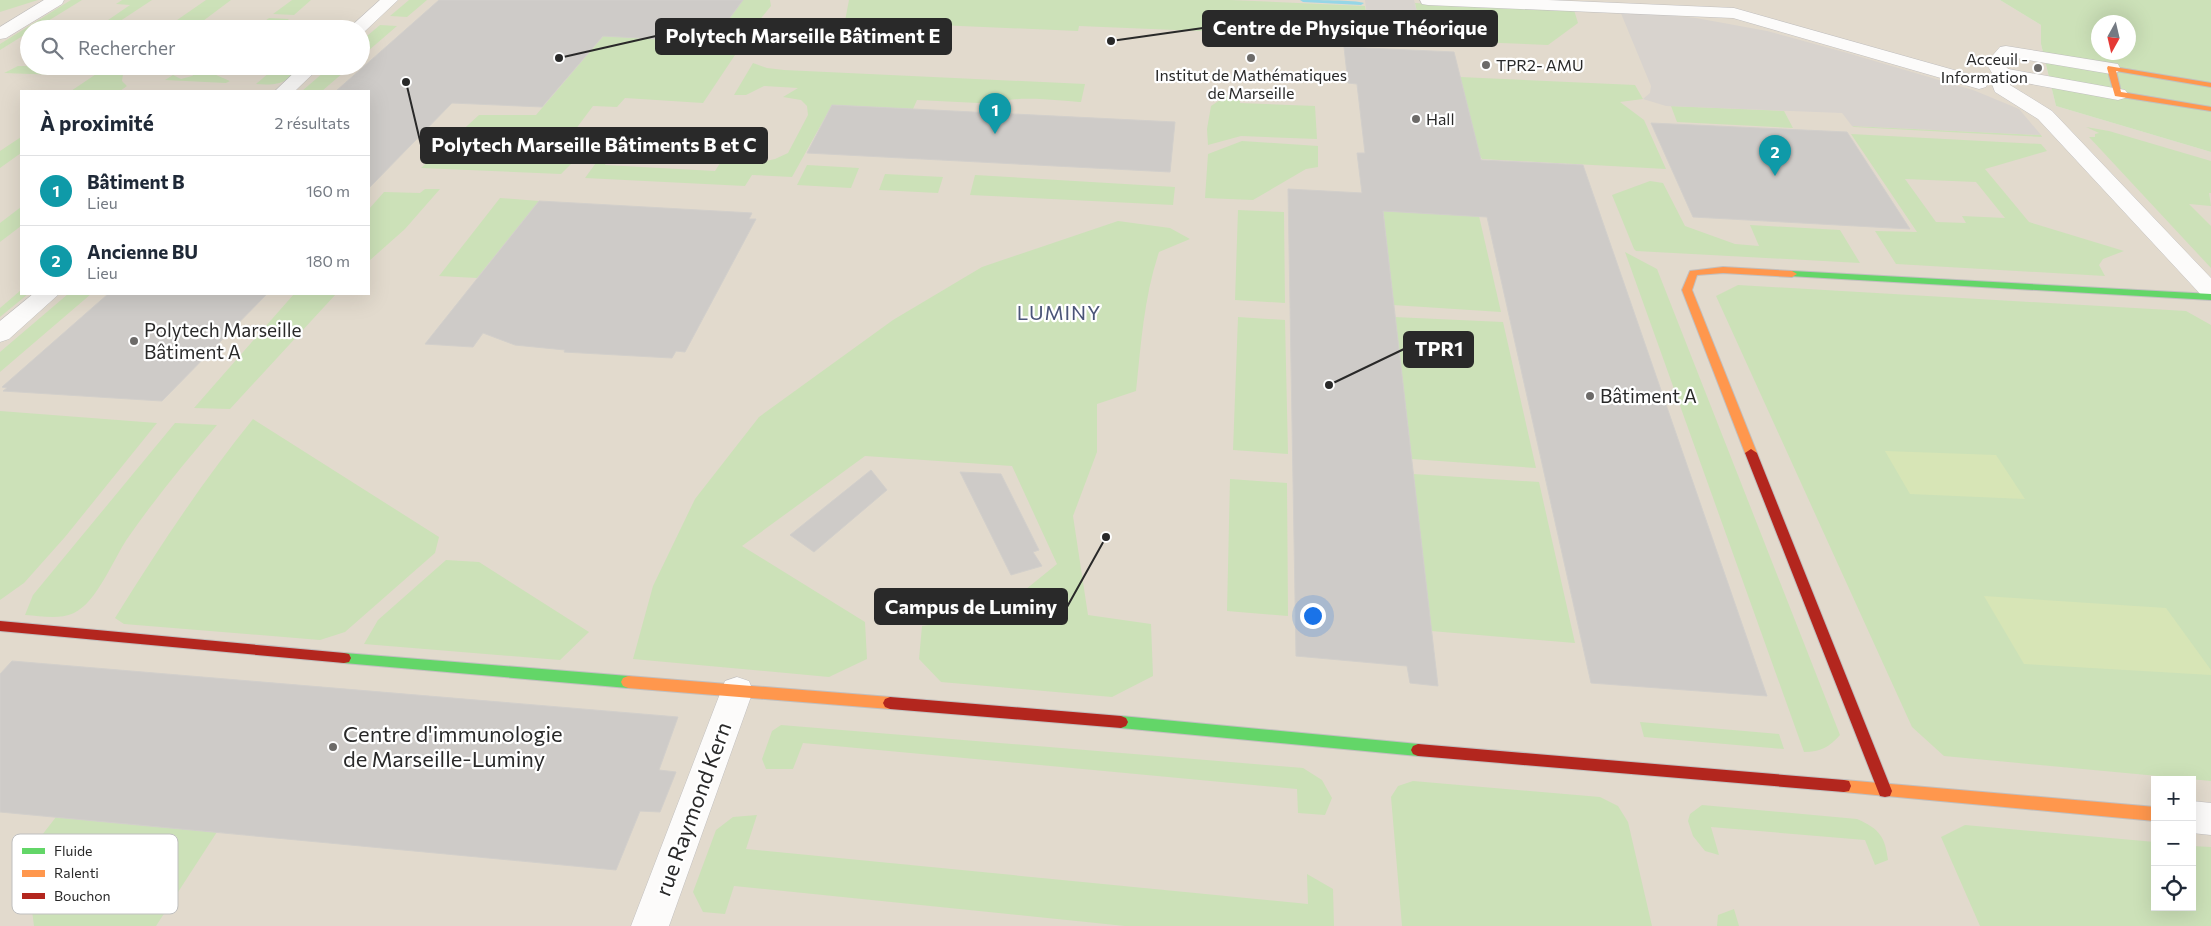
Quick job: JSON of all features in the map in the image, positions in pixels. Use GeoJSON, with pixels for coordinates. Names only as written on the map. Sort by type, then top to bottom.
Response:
{"type":"FeatureCollection","features":[{"type":"Feature","properties":{"kind":"street"},"geometry":{"type":"LineString","coordinates":[[23,20],[56,0]]}},
{"type":"Feature","properties":{"kind":"street"},"geometry":{"type":"LineString","coordinates":[[367,20],[390,0]]}},
{"type":"Feature","properties":{"kind":"street"},"geometry":{"type":"LineString","coordinates":[[1428,0],[1734,13],[1979,83]]}},
{"type":"Feature","properties":{"kind":"street"},"geometry":{"type":"LineString","coordinates":[[0,34],[20,22]]}},
{"type":"Feature","properties":{"kind":"street"},"geometry":{"type":"LineString","coordinates":[[2211,85],[2006,50],[1995,64],[2001,73],[2211,109]]}},
{"type":"Feature","properties":{"kind":"street"},"geometry":{"type":"LineString","coordinates":[[2110,68],[2118,94]]}},
{"type":"Feature","properties":{"kind":"street"},"geometry":{"type":"LineString","coordinates":[[2001,73],[1999,79],[2002,88],[2045,115],[2211,292]]}},
{"type":"Feature","properties":{"kind":"street"},"geometry":{"type":"LineString","coordinates":[[285,90],[302,75]]}},
{"type":"Feature","properties":{"kind":"street"},"geometry":{"type":"LineString","coordinates":[[1885,791],[1687,290],[1693,273],[1723,270],[2211,297]]}},
{"type":"Feature","properties":{"kind":"street"},"geometry":{"type":"LineString","coordinates":[[0,334],[46,295]]}},
{"type":"Feature","properties":{"kind":"street"},"geometry":{"type":"LineString","coordinates":[[0,626],[84,635],[737,691],[1175,726],[1374,746],[2151,814]]}},
{"type":"Feature","properties":{"kind":"street","name":"rue Raymond Kern"},"geometry":{"type":"LineString","coordinates":[[650,926],[737,691]]}},
{"type":"Feature","properties":{"kind":"street"},"geometry":{"type":"LineString","coordinates":[[2196,817],[2211,819]]}},
{"type":"Feature","properties":{"kind":"shaded area"},"geometry":{"type":"Polygon","coordinates":[[[0,0],[2000,0],[2041,25],[2041,44],[2056,106],[2211,152],[2211,926],[0,926],[0,0]]]}},
{"type":"Feature","properties":{"kind":"shaded area"},"geometry":{"type":"Polygon","coordinates":[[[1365,0],[1414,0],[1423,36],[1369,34],[1365,0]]]}},
{"type":"Feature","properties":{"kind":"shaded area"},"geometry":{"type":"Polygon","coordinates":[[[1620,11],[1696,18],[1767,31],[1844,52],[1973,90],[2019,109],[2041,135],[1852,126],[1842,113],[1666,106],[1643,99],[1650,93],[1651,86],[1620,11]]]}},
{"type":"Feature","properties":{"kind":"green space"},"geometry":{"type":"Polygon","coordinates":[[[0,0],[38,0],[0,12],[0,0]]]}},
{"type":"Feature","properties":{"kind":"green space"},"geometry":{"type":"Polygon","coordinates":[[[71,0],[82,0],[50,20],[39,20],[71,0]]]}},
{"type":"Feature","properties":{"kind":"green space"},"geometry":{"type":"Polygon","coordinates":[[[122,0],[152,0],[122,20],[108,20],[130,5],[116,4],[122,0]]]}},
{"type":"Feature","properties":{"kind":"green space"},"geometry":{"type":"Polygon","coordinates":[[[206,0],[231,0],[204,20],[177,20],[206,0]]]}},
{"type":"Feature","properties":{"kind":"green space"},"geometry":{"type":"Polygon","coordinates":[[[292,0],[311,0],[294,15],[273,14],[292,0]]]}},
{"type":"Feature","properties":{"kind":"green space"},"geometry":{"type":"Polygon","coordinates":[[[409,0],[427,0],[407,17],[390,16],[409,0]]]}},
{"type":"Feature","properties":{"kind":"green space"},"geometry":{"type":"Polygon","coordinates":[[[743,0],[770,0],[771,6],[758,22],[728,20],[743,0]]]}},
{"type":"Feature","properties":{"kind":"green space"},"geometry":{"type":"Polygon","coordinates":[[[849,0],[1230,0],[1365,6],[1369,34],[1365,38],[1079,26],[1078,31],[845,21],[849,0]]]}},
{"type":"Feature","properties":{"kind":"green space"},"geometry":{"type":"Polygon","coordinates":[[[2000,0],[2211,0],[2211,152],[2056,106],[2041,44],[2041,25],[2000,0]]]}},
{"type":"Feature","properties":{"kind":"green space"},"geometry":{"type":"Polygon","coordinates":[[[1415,3],[1574,10],[1578,23],[1548,45],[1423,40],[1415,3]]]}},
{"type":"Feature","properties":{"kind":"green space"},"geometry":{"type":"Polygon","coordinates":[[[269,18],[289,19],[288,20],[266,20],[269,18]]]}},
{"type":"Feature","properties":{"kind":"green space"},"geometry":{"type":"Polygon","coordinates":[[[617,20],[667,40],[712,42],[719,33],[749,34],[703,103],[625,98],[617,107],[593,106],[552,161],[572,163],[561,174],[421,168],[479,115],[536,115],[617,20]]]}},
{"type":"Feature","properties":{"kind":"green space"},"geometry":{"type":"Polygon","coordinates":[[[380,25],[397,26],[370,49],[370,33],[380,25]]]}},
{"type":"Feature","properties":{"kind":"green space"},"geometry":{"type":"Polygon","coordinates":[[[20,32],[20,38],[0,50],[0,44],[20,32]]]}},
{"type":"Feature","properties":{"kind":"green space"},"geometry":{"type":"Polygon","coordinates":[[[753,63],[767,68],[784,70],[1085,84],[1081,102],[1014,99],[999,104],[917,100],[913,109],[832,105],[792,177],[752,175],[745,186],[585,178],[598,160],[612,154],[605,165],[715,171],[722,160],[757,163],[775,159],[788,153],[808,115],[807,106],[801,100],[783,97],[798,88],[764,86],[746,95],[734,95],[753,63]]]}},
{"type":"Feature","properties":{"kind":"green space"},"geometry":{"type":"Polygon","coordinates":[[[18,66],[20,66],[20,74],[4,73],[18,66]]]}},
{"type":"Feature","properties":{"kind":"green space"},"geometry":{"type":"Polygon","coordinates":[[[95,75],[123,75],[122,81],[127,86],[121,90],[72,90],[95,75]]]}},
{"type":"Feature","properties":{"kind":"green space"},"geometry":{"type":"Polygon","coordinates":[[[173,75],[181,79],[192,76],[216,75],[230,81],[226,83],[165,80],[173,75]]]}},
{"type":"Feature","properties":{"kind":"green space"},"geometry":{"type":"Polygon","coordinates":[[[266,75],[294,75],[283,82],[256,84],[266,75]]]}},
{"type":"Feature","properties":{"kind":"green space"},"geometry":{"type":"Polygon","coordinates":[[[321,75],[341,75],[323,90],[303,90],[321,75]]]}},
{"type":"Feature","properties":{"kind":"green space"},"geometry":{"type":"Polygon","coordinates":[[[1460,77],[1635,85],[1643,99],[1620,102],[1644,120],[1666,169],[1482,159],[1479,154],[1460,77]]]}},
{"type":"Feature","properties":{"kind":"green space"},"geometry":{"type":"Polygon","coordinates":[[[1241,92],[1240,103],[1315,106],[1317,139],[1241,136],[1208,145],[1207,129],[1211,106],[1226,96],[1241,92]]]}},
{"type":"Feature","properties":{"kind":"green space"},"geometry":{"type":"Polygon","coordinates":[[[1671,106],[1784,111],[1793,128],[1677,122],[1671,106]]]}},
{"type":"Feature","properties":{"kind":"green space"},"geometry":{"type":"Polygon","coordinates":[[[1852,126],[2041,135],[2042,137],[1854,127],[1852,126]]]}},
{"type":"Feature","properties":{"kind":"green space"},"geometry":{"type":"Polygon","coordinates":[[[2086,127],[2109,131],[2211,161],[2211,193],[2209,193],[2211,206],[2189,204],[2211,226],[2211,268],[2089,137],[2095,137],[2095,134],[2099,133],[2086,127]]]}},
{"type":"Feature","properties":{"kind":"green space"},"geometry":{"type":"Polygon","coordinates":[[[1851,134],[2041,144],[2047,151],[1985,169],[2029,222],[2124,251],[2103,259],[2099,265],[2105,276],[1896,264],[1875,231],[1917,232],[1851,134]],[[1905,179],[1936,222],[1966,223],[1962,216],[2005,218],[1976,182],[1905,179]]]}},
{"type":"Feature","properties":{"kind":"green space"},"geometry":{"type":"Polygon","coordinates":[[[20,138],[20,154],[0,168],[0,151],[20,138]]]}},
{"type":"Feature","properties":{"kind":"green space"},"geometry":{"type":"Polygon","coordinates":[[[1242,141],[1318,146],[1318,167],[1306,169],[1253,200],[1205,198],[1208,154],[1242,141]]]}},
{"type":"Feature","properties":{"kind":"green space"},"geometry":{"type":"Polygon","coordinates":[[[807,165],[859,168],[851,188],[797,185],[807,165]]]}},
{"type":"Feature","properties":{"kind":"green space"},"geometry":{"type":"Polygon","coordinates":[[[885,174],[943,177],[938,193],[879,190],[885,174]]]}},
{"type":"Feature","properties":{"kind":"green space"},"geometry":{"type":"Polygon","coordinates":[[[975,175],[1175,187],[1173,205],[970,195],[975,175]]]}},
{"type":"Feature","properties":{"kind":"green space"},"geometry":{"type":"Polygon","coordinates":[[[1650,181],[1663,183],[1685,226],[1735,244],[1759,246],[1750,225],[1840,230],[1860,263],[1636,251],[1612,195],[1650,181]]]}},
{"type":"Feature","properties":{"kind":"green space"},"geometry":{"type":"Polygon","coordinates":[[[425,189],[440,189],[405,229],[370,260],[370,208],[384,192],[420,193],[425,189]]]}},
{"type":"Feature","properties":{"kind":"green space"},"geometry":{"type":"Polygon","coordinates":[[[500,198],[539,201],[477,278],[439,276],[500,198]]]}},
{"type":"Feature","properties":{"kind":"green space"},"geometry":{"type":"Polygon","coordinates":[[[20,208],[20,227],[0,242],[0,223],[20,208]]]}},
{"type":"Feature","properties":{"kind":"green space"},"geometry":{"type":"Polygon","coordinates":[[[1238,210],[1284,212],[1285,303],[1235,300],[1238,210]]]}},
{"type":"Feature","properties":{"kind":"green space"},"geometry":{"type":"Polygon","coordinates":[[[1383,211],[1479,216],[1501,312],[1393,305],[1383,211]]]}},
{"type":"Feature","properties":{"kind":"green space"},"geometry":{"type":"Polygon","coordinates":[[[1118,221],[1170,228],[1190,239],[1159,252],[1146,303],[1136,391],[1097,404],[1097,452],[1073,516],[1088,615],[1151,624],[1153,676],[1112,697],[941,682],[919,659],[922,626],[994,615],[1057,564],[1012,466],[865,456],[742,546],[865,622],[867,659],[829,677],[633,659],[653,586],[695,499],[759,417],[893,320],[982,267],[1118,221]]]}},
{"type":"Feature","properties":{"kind":"green space"},"geometry":{"type":"Polygon","coordinates":[[[1625,252],[1657,269],[1840,735],[1828,746],[1820,750],[1804,752],[1625,252]]]}},
{"type":"Feature","properties":{"kind":"green space"},"geometry":{"type":"Polygon","coordinates":[[[1738,285],[2186,311],[2211,325],[2211,781],[2196,780],[2196,776],[2158,776],[1944,756],[1912,727],[1716,296],[1738,285]]]}},
{"type":"Feature","properties":{"kind":"green space"},"geometry":{"type":"Polygon","coordinates":[[[20,291],[20,295],[27,295],[0,317],[0,308],[20,291]]]}},
{"type":"Feature","properties":{"kind":"green space"},"geometry":{"type":"Polygon","coordinates":[[[67,295],[90,295],[0,372],[0,352],[67,295]]]}},
{"type":"Feature","properties":{"kind":"green space"},"geometry":{"type":"Polygon","coordinates":[[[293,295],[335,295],[230,409],[194,408],[293,295]]]}},
{"type":"Feature","properties":{"kind":"green space"},"geometry":{"type":"Polygon","coordinates":[[[1238,317],[1285,320],[1288,454],[1233,450],[1238,317]]]}},
{"type":"Feature","properties":{"kind":"green space"},"geometry":{"type":"Polygon","coordinates":[[[1394,317],[1503,322],[1536,468],[1412,459],[1394,317]]]}},
{"type":"Feature","properties":{"kind":"green space"},"geometry":{"type":"Polygon","coordinates":[[[0,411],[157,423],[65,537],[24,583],[0,600],[0,411]]]}},
{"type":"Feature","properties":{"kind":"green space"},"geometry":{"type":"Polygon","coordinates":[[[253,419],[439,537],[435,553],[345,632],[320,640],[124,624],[115,618],[131,592],[198,491],[253,419]]]}},
{"type":"Feature","properties":{"kind":"green space"},"geometry":{"type":"Polygon","coordinates":[[[175,423],[217,425],[148,510],[127,539],[104,580],[82,608],[74,613],[62,616],[25,615],[33,595],[175,423]]]}},
{"type":"Feature","properties":{"kind":"green space"},"geometry":{"type":"Polygon","coordinates":[[[1885,451],[1996,455],[2025,499],[1910,494],[1885,451]]]}},
{"type":"Feature","properties":{"kind":"green space"},"geometry":{"type":"Polygon","coordinates":[[[1413,474],[1539,482],[1575,643],[1431,631],[1413,474]]]}},
{"type":"Feature","properties":{"kind":"green space"},"geometry":{"type":"Polygon","coordinates":[[[1230,479],[1287,483],[1288,616],[1227,611],[1230,479]]]}},
{"type":"Feature","properties":{"kind":"green space"},"geometry":{"type":"Polygon","coordinates":[[[446,560],[479,562],[589,632],[560,660],[364,644],[378,620],[446,560]]]}},
{"type":"Feature","properties":{"kind":"green space"},"geometry":{"type":"Polygon","coordinates":[[[1984,596],[2166,608],[2211,670],[2211,675],[2024,664],[1984,596]]]}},
{"type":"Feature","properties":{"kind":"green space"},"geometry":{"type":"Polygon","coordinates":[[[1640,722],[1779,734],[1784,749],[1644,737],[1640,722]]]}},
{"type":"Feature","properties":{"kind":"green space"},"geometry":{"type":"Polygon","coordinates":[[[781,725],[1303,768],[1322,780],[1332,798],[1325,815],[1298,813],[1297,789],[803,743],[793,769],[766,769],[762,759],[772,731],[781,725]]]}},
{"type":"Feature","properties":{"kind":"green space"},"geometry":{"type":"Polygon","coordinates":[[[1413,781],[1600,797],[1618,806],[1628,822],[1652,926],[1402,926],[1391,797],[1398,786],[1413,781]]]}},
{"type":"Feature","properties":{"kind":"green space"},"geometry":{"type":"Polygon","coordinates":[[[1702,805],[1857,819],[1871,826],[1880,835],[1885,845],[1888,860],[1875,865],[1865,840],[1711,827],[1719,855],[1705,851],[1693,836],[1688,821],[1690,814],[1702,805]]]}},
{"type":"Feature","properties":{"kind":"green space"},"geometry":{"type":"Polygon","coordinates":[[[757,815],[746,849],[1308,904],[1307,874],[1333,889],[1334,926],[1125,926],[734,886],[725,914],[703,912],[693,892],[716,830],[733,817],[757,815]]]}},
{"type":"Feature","properties":{"kind":"green space"},"geometry":{"type":"Polygon","coordinates":[[[56,817],[217,832],[178,892],[178,834],[43,834],[56,817]]]}},
{"type":"Feature","properties":{"kind":"green space"},"geometry":{"type":"Polygon","coordinates":[[[1965,825],[2151,842],[2151,911],[2196,911],[2196,846],[2211,847],[2211,926],[1980,926],[1941,837],[1965,825]]]}},
{"type":"Feature","properties":{"kind":"green space"},"geometry":{"type":"Polygon","coordinates":[[[1734,909],[1739,926],[1717,926],[1718,915],[1734,909]]]}},
{"type":"Feature","properties":{"kind":"green space"},"geometry":{"type":"Polygon","coordinates":[[[32,914],[164,914],[156,926],[34,926],[32,914]]]}},
{"type":"Feature","properties":{"kind":"building"},"geometry":{"type":"Polygon","coordinates":[[[439,0],[743,0],[712,42],[603,36],[542,107],[452,103],[370,187],[370,90],[337,90],[354,75],[370,75],[370,61],[439,0]]]}},
{"type":"Feature","properties":{"kind":"building"},"geometry":{"type":"Polygon","coordinates":[[[1344,47],[1454,52],[1481,160],[1583,165],[1767,696],[1591,683],[1487,217],[1383,211],[1438,686],[1410,683],[1407,666],[1296,656],[1288,189],[1362,193],[1357,153],[1365,153],[1357,84],[1348,83],[1344,47]]]}},
{"type":"Feature","properties":{"kind":"building"},"geometry":{"type":"Polygon","coordinates":[[[832,105],[1175,122],[1170,172],[807,153],[832,105]]]}},
{"type":"Feature","properties":{"kind":"building"},"geometry":{"type":"Polygon","coordinates":[[[1651,123],[1847,132],[1910,229],[1693,217],[1651,123]]]}},
{"type":"Feature","properties":{"kind":"building"},"geometry":{"type":"Polygon","coordinates":[[[539,201],[752,213],[749,219],[756,219],[685,352],[676,351],[672,358],[564,352],[565,350],[515,345],[483,333],[473,347],[425,344],[539,201]]]}},
{"type":"Feature","properties":{"kind":"building","name":"Polytech Marseille Bâtiment A"},"geometry":{"type":"Polygon","coordinates":[[[107,295],[266,295],[162,401],[3,391],[7,388],[2,387],[107,295]]]}},
{"type":"Feature","properties":{"kind":"building"},"geometry":{"type":"Polygon","coordinates":[[[871,470],[887,490],[814,552],[790,535],[871,470]]]}},
{"type":"Feature","properties":{"kind":"building"},"geometry":{"type":"Polygon","coordinates":[[[960,472],[1001,474],[1039,550],[1033,552],[1042,566],[1011,575],[960,472]]]}},
{"type":"Feature","properties":{"kind":"building","name":"Centre d'immunologie de Marseille-Luminy"},"geometry":{"type":"Polygon","coordinates":[[[12,661],[678,717],[659,770],[676,772],[660,812],[640,811],[616,870],[0,812],[0,674],[12,661]]]}},
{"type":"Feature","properties":{"kind":"waterway"},"geometry":{"type":"LineString","coordinates":[[1303,0],[1361,3]]}},
{"type":"Feature","properties":{"kind":"traffic: fast"},"geometry":{"type":"LineString","coordinates":[[1792,274],[2211,297]]}},
{"type":"Feature","properties":{"kind":"traffic: fast"},"geometry":{"type":"LineString","coordinates":[[344,658],[628,682]]}},
{"type":"Feature","properties":{"kind":"traffic: fast"},"geometry":{"type":"LineString","coordinates":[[1121,722],[1418,750]]}},
{"type":"Feature","properties":{"kind":"traffic: slow"},"geometry":{"type":"LineString","coordinates":[[2211,85],[2111,68],[2118,94],[2211,109]]}},
{"type":"Feature","properties":{"kind":"traffic: slow"},"geometry":{"type":"LineString","coordinates":[[1751,453],[1687,290],[1693,273],[1723,270],[1792,274]]}},
{"type":"Feature","properties":{"kind":"traffic: slow"},"geometry":{"type":"LineString","coordinates":[[628,682],[890,703]]}},
{"type":"Feature","properties":{"kind":"traffic: slow"},"geometry":{"type":"LineString","coordinates":[[1844,786],[2151,814]]}},
{"type":"Feature","properties":{"kind":"traffic: jam"},"geometry":{"type":"LineString","coordinates":[[1751,453],[1885,791]]}},
{"type":"Feature","properties":{"kind":"traffic: jam"},"geometry":{"type":"LineString","coordinates":[[0,626],[344,658]]}},
{"type":"Feature","properties":{"kind":"traffic: jam"},"geometry":{"type":"LineString","coordinates":[[890,703],[1121,722]]}},
{"type":"Feature","properties":{"kind":"traffic: jam"},"geometry":{"type":"LineString","coordinates":[[1418,750],[1844,786]]}},
{"type":"Feature","properties":{"kind":"place","name":"Centre de Physique Théorique"},"geometry":{"type":"Point","coordinates":[1111,41]}},
{"type":"Feature","properties":{"kind":"place","name":"Polytech Marseille Bâtiment E"},"geometry":{"type":"Point","coordinates":[559,58]}},
{"type":"Feature","properties":{"kind":"place","name":"Institut de Mathématiques de Marseille"},"geometry":{"type":"Point","coordinates":[1251,58]}},
{"type":"Feature","properties":{"kind":"place","name":"TPR2- AMU"},"geometry":{"type":"Point","coordinates":[1486,65]}},
{"type":"Feature","properties":{"kind":"place","name":"Acceuil - Information"},"geometry":{"type":"Point","coordinates":[2038,68]}},
{"type":"Feature","properties":{"kind":"place","name":"Polytech Marseille Bâtiments B et C"},"geometry":{"type":"Point","coordinates":[406,82]}},
{"type":"Feature","properties":{"kind":"place","name":"Hall"},"geometry":{"type":"Point","coordinates":[1416,119]}},
{"type":"Feature","properties":{"kind":"place","name":"Bâtiment B"},"geometry":{"type":"Point","coordinates":[995,134]}},
{"type":"Feature","properties":{"kind":"place","name":"Ancienne BU"},"geometry":{"type":"Point","coordinates":[1775,176]}},
{"type":"Feature","properties":{"kind":"place","name":"Polytech Marseille Bâtiment A"},"geometry":{"type":"Point","coordinates":[134,341]}},
{"type":"Feature","properties":{"kind":"place","name":"TPR1"},"geometry":{"type":"Point","coordinates":[1329,385]}},
{"type":"Feature","properties":{"kind":"place","name":"Bâtiment A"},"geometry":{"type":"Point","coordinates":[1590,396]}},
{"type":"Feature","properties":{"kind":"place","name":"Campus de Luminy"},"geometry":{"type":"Point","coordinates":[1106,537]}},
{"type":"Feature","properties":{"kind":"place","name":"Centre d'immunologie de Marseille-Luminy"},"geometry":{"type":"Point","coordinates":[333,747]}},
{"type":"Feature","properties":{"kind":"district","name":"LUMINY"},"geometry":{"type":"Point","coordinates":[1059,313]}}]}
